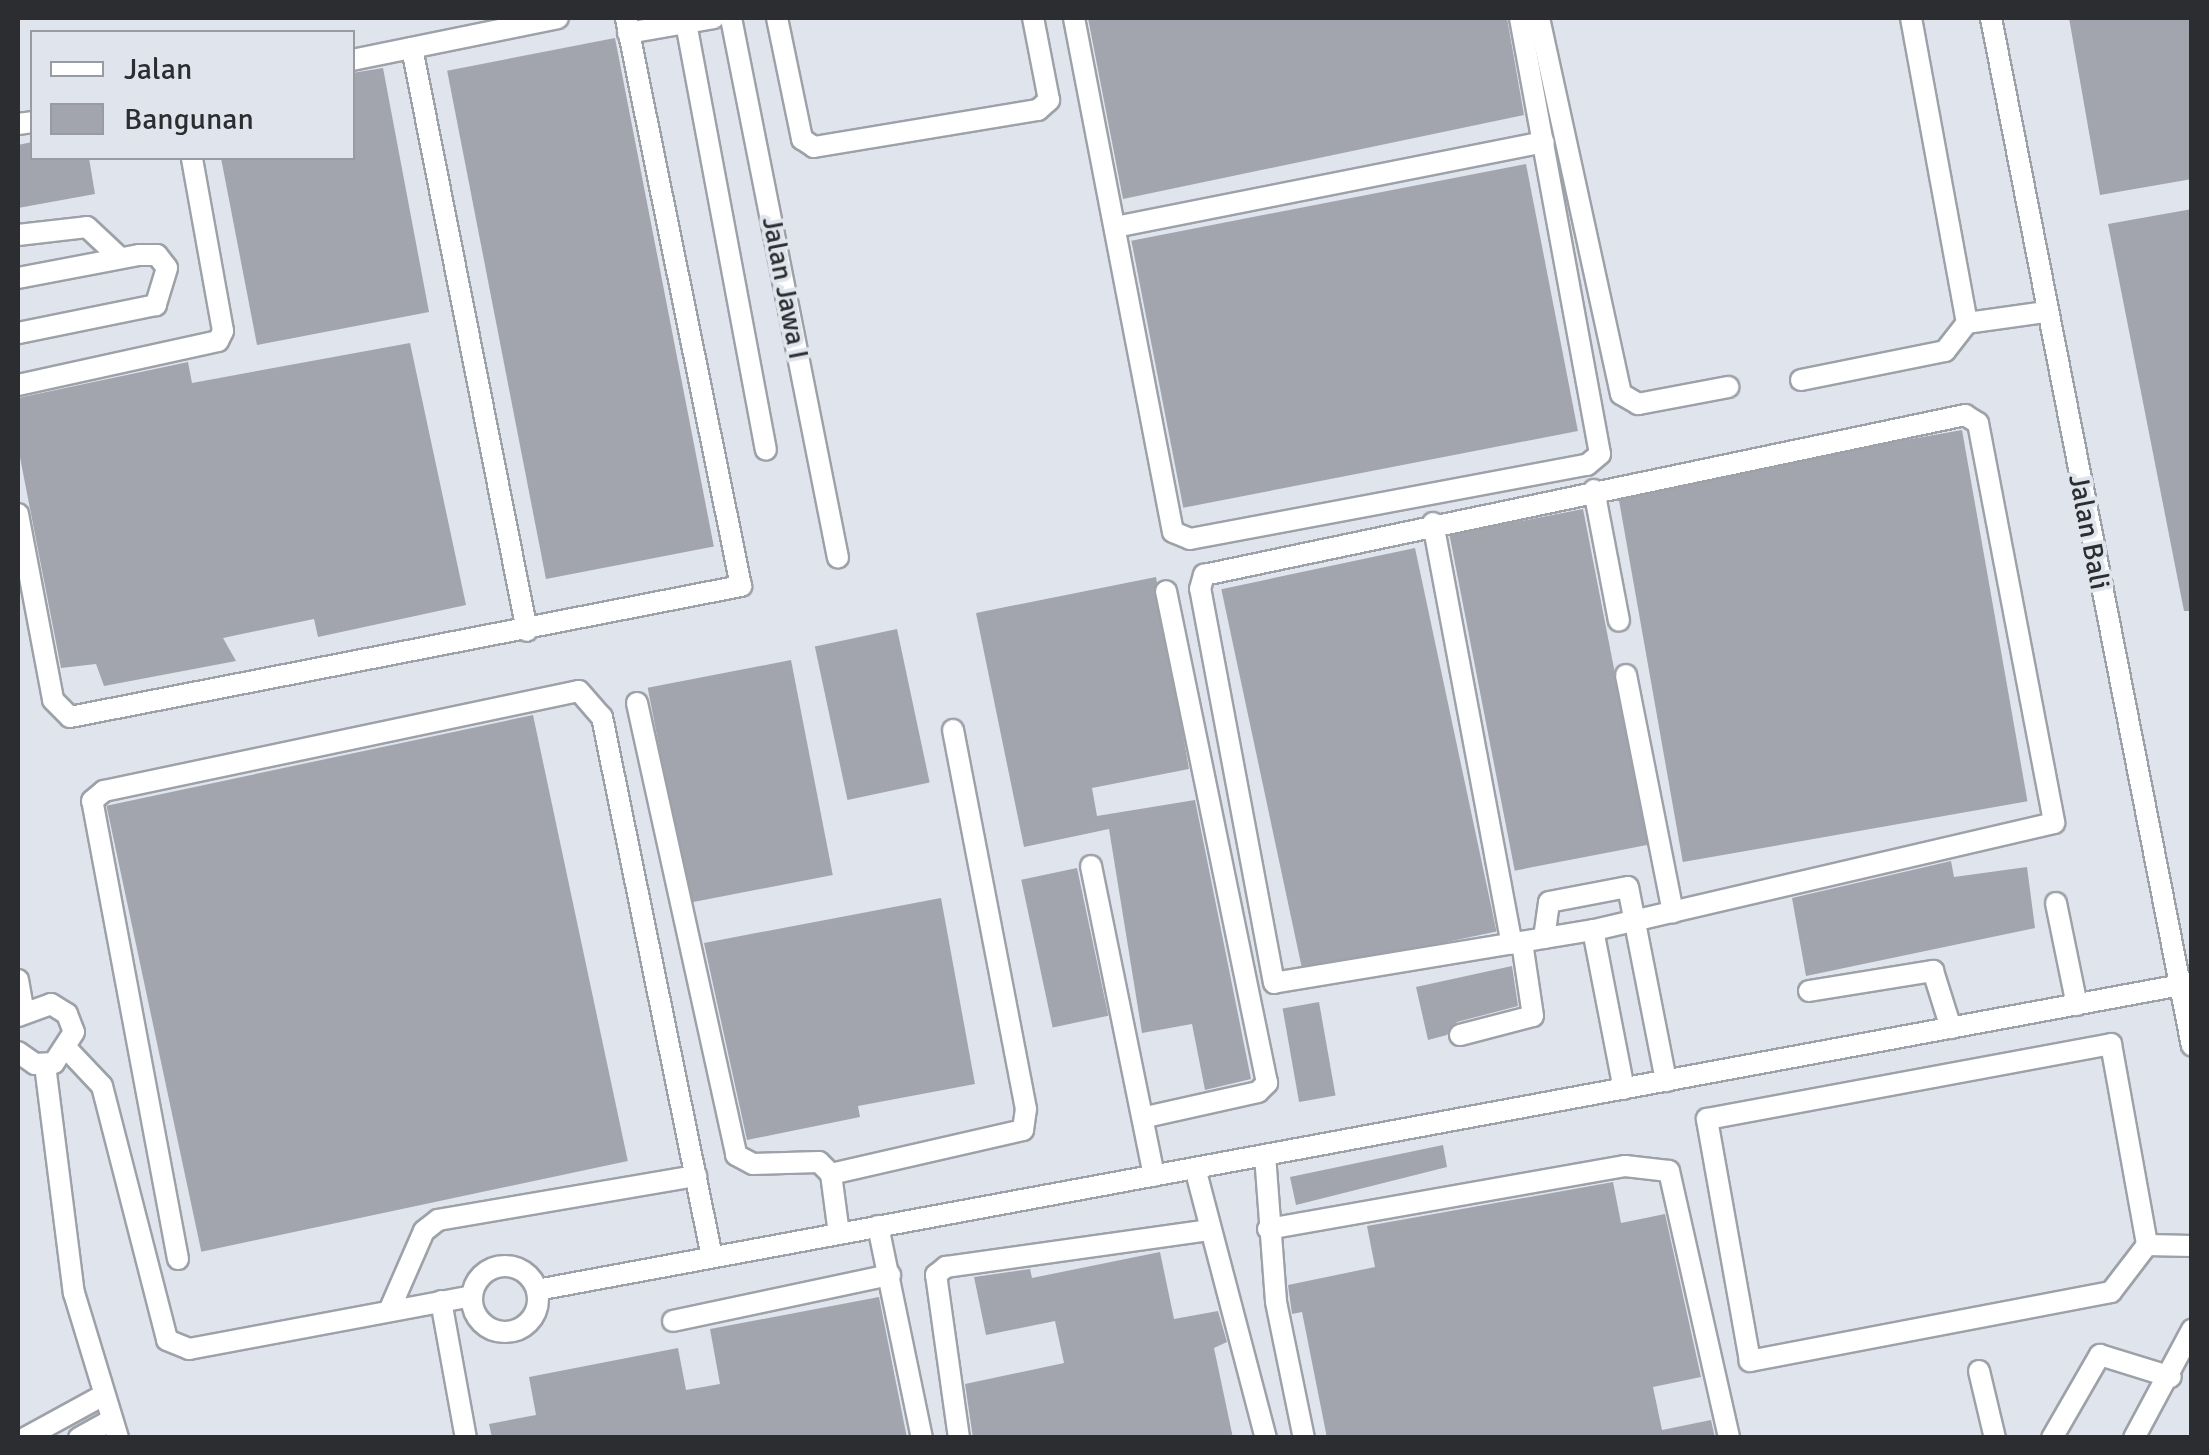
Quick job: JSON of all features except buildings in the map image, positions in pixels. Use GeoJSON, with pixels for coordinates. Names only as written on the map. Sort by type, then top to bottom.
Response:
{"type":"FeatureCollection","features":[{"type":"Feature","properties":{"kind":"street"},"geometry":{"type":"LineString","coordinates":[[355,59],[558,18]]}},
{"type":"Feature","properties":{"kind":"street"},"geometry":{"type":"LineString","coordinates":[[18,514],[53,700],[70,717],[527,632],[741,586],[627,25],[714,18]]}},
{"type":"Feature","properties":{"kind":"street","name":"Jalan Jawa I"},"geometry":{"type":"LineString","coordinates":[[732,18],[838,558]]}},
{"type":"Feature","properties":{"kind":"street"},"geometry":{"type":"LineString","coordinates":[[777,18],[802,139],[814,147],[1038,110],[1048,100],[1033,18]]}},
{"type":"Feature","properties":{"kind":"street"},"geometry":{"type":"LineString","coordinates":[[1074,18],[1180,539],[1588,465],[1602,446],[1520,18]]}},
{"type":"Feature","properties":{"kind":"street"},"geometry":{"type":"LineString","coordinates":[[1539,18],[1620,394],[1638,404],[1728,388]]}},
{"type":"Feature","properties":{"kind":"street"},"geometry":{"type":"LineString","coordinates":[[1911,18],[1967,323]]}},
{"type":"Feature","properties":{"kind":"street","name":"Jalan Bali"},"geometry":{"type":"LineString","coordinates":[[1991,18],[2040,313],[2186,985],[2192,1046]]}},
{"type":"Feature","properties":{"kind":"street"},"geometry":{"type":"LineString","coordinates":[[686,22],[766,450]]}},
{"type":"Feature","properties":{"kind":"street"},"geometry":{"type":"LineString","coordinates":[[412,48],[527,632]]}},
{"type":"Feature","properties":{"kind":"street"},"geometry":{"type":"LineString","coordinates":[[1116,227],[1544,142]]}},
{"type":"Feature","properties":{"kind":"street"},"geometry":{"type":"LineString","coordinates":[[18,385],[218,341],[223,331],[192,160]]}},
{"type":"Feature","properties":{"kind":"street"},"geometry":{"type":"LineString","coordinates":[[18,235],[87,227],[120,258]]}},
{"type":"Feature","properties":{"kind":"street"},"geometry":{"type":"LineString","coordinates":[[18,278],[120,258],[164,260],[167,289],[156,305],[18,333]]}},
{"type":"Feature","properties":{"kind":"street"},"geometry":{"type":"LineString","coordinates":[[1801,380],[1945,351],[1967,323],[2040,313]]}},
{"type":"Feature","properties":{"kind":"street"},"geometry":{"type":"LineString","coordinates":[[1972,418],[2057,814],[2045,828],[1594,930],[1284,985],[1272,980],[1200,580],[1208,572],[1433,523],[1972,418]]}},
{"type":"Feature","properties":{"kind":"street"},"geometry":{"type":"LineString","coordinates":[[1594,490],[1620,622]]}},
{"type":"Feature","properties":{"kind":"street"},"geometry":{"type":"LineString","coordinates":[[1433,523],[1534,1016],[1460,1036]]}},
{"type":"Feature","properties":{"kind":"street"},"geometry":{"type":"LineString","coordinates":[[1146,1116],[1258,1092],[1267,1084],[1166,592]]}},
{"type":"Feature","properties":{"kind":"street"},"geometry":{"type":"LineString","coordinates":[[1626,675],[1673,912]]}},
{"type":"Feature","properties":{"kind":"street"},"geometry":{"type":"LineString","coordinates":[[178,1259],[92,801],[104,791],[579,691],[602,717],[712,1257]]}},
{"type":"Feature","properties":{"kind":"street"},"geometry":{"type":"LineString","coordinates":[[637,702],[736,1154],[752,1164],[820,1162],[830,1174],[839,1234]]}},
{"type":"Feature","properties":{"kind":"street"},"geometry":{"type":"LineString","coordinates":[[830,1174],[1023,1130],[1026,1109],[953,730]]}},
{"type":"Feature","properties":{"kind":"street"},"geometry":{"type":"LineString","coordinates":[[1092,866],[1146,1116],[1154,1176]]}},
{"type":"Feature","properties":{"kind":"street"},"geometry":{"type":"LineString","coordinates":[[1544,938],[1550,902],[1624,885],[1640,920],[1666,1081]]}},
{"type":"Feature","properties":{"kind":"street"},"geometry":{"type":"LineString","coordinates":[[2056,902],[2077,1005]]}},
{"type":"Feature","properties":{"kind":"street"},"geometry":{"type":"LineString","coordinates":[[1594,930],[1624,1089]]}},
{"type":"Feature","properties":{"kind":"street"},"geometry":{"type":"LineString","coordinates":[[1809,991],[1932,971],[1951,1028]]}},
{"type":"Feature","properties":{"kind":"street"},"geometry":{"type":"LineString","coordinates":[[18,980],[20,1013],[60,1008],[74,1032],[69,1050],[44,1065]]}},
{"type":"Feature","properties":{"kind":"street"},"geometry":{"type":"LineString","coordinates":[[537,1290],[2186,985]]}},
{"type":"Feature","properties":{"kind":"street"},"geometry":{"type":"LineString","coordinates":[[2152,1246],[2111,1044],[1716,1114],[1704,1127],[1750,1361],[2106,1295],[2152,1246],[2192,1246]]}},
{"type":"Feature","properties":{"kind":"street"},"geometry":{"type":"LineString","coordinates":[[69,1050],[102,1086],[167,1340],[189,1349],[470,1296],[485,1272],[505,1265],[525,1272],[537,1290],[535,1314],[517,1330],[482,1324],[470,1296]]}},
{"type":"Feature","properties":{"kind":"street"},"geometry":{"type":"LineString","coordinates":[[18,1052],[44,1065]]}},
{"type":"Feature","properties":{"kind":"street"},"geometry":{"type":"LineString","coordinates":[[44,1065],[74,1293],[100,1397],[114,1430],[79,1438]]}},
{"type":"Feature","properties":{"kind":"street"},"geometry":{"type":"LineString","coordinates":[[1265,1155],[1268,1229],[1304,1438]]}},
{"type":"Feature","properties":{"kind":"street"},"geometry":{"type":"LineString","coordinates":[[1268,1229],[1625,1166],[1669,1171],[1729,1438]]}},
{"type":"Feature","properties":{"kind":"street"},"geometry":{"type":"LineString","coordinates":[[1195,1168],[1209,1230],[1224,1256],[1266,1438]]}},
{"type":"Feature","properties":{"kind":"street"},"geometry":{"type":"LineString","coordinates":[[389,1311],[424,1231],[438,1220],[696,1176]]}},
{"type":"Feature","properties":{"kind":"street"},"geometry":{"type":"LineString","coordinates":[[878,1226],[922,1438]]}},
{"type":"Feature","properties":{"kind":"street"},"geometry":{"type":"LineString","coordinates":[[959,1438],[936,1275],[946,1268],[1209,1230]]}},
{"type":"Feature","properties":{"kind":"street"},"geometry":{"type":"LineString","coordinates":[[673,1321],[890,1275]]}},
{"type":"Feature","properties":{"kind":"street"},"geometry":{"type":"LineString","coordinates":[[440,1301],[466,1438]]}},
{"type":"Feature","properties":{"kind":"street"},"geometry":{"type":"LineString","coordinates":[[2134,1438],[2161,1373],[2189,1343]]}},
{"type":"Feature","properties":{"kind":"street"},"geometry":{"type":"LineString","coordinates":[[2052,1438],[2100,1355],[2161,1373]]}},
{"type":"Feature","properties":{"kind":"street"},"geometry":{"type":"LineString","coordinates":[[1980,1371],[1995,1438]]}},
{"type":"Feature","properties":{"kind":"street"},"geometry":{"type":"LineString","coordinates":[[25,1438],[100,1397]]}}]}
